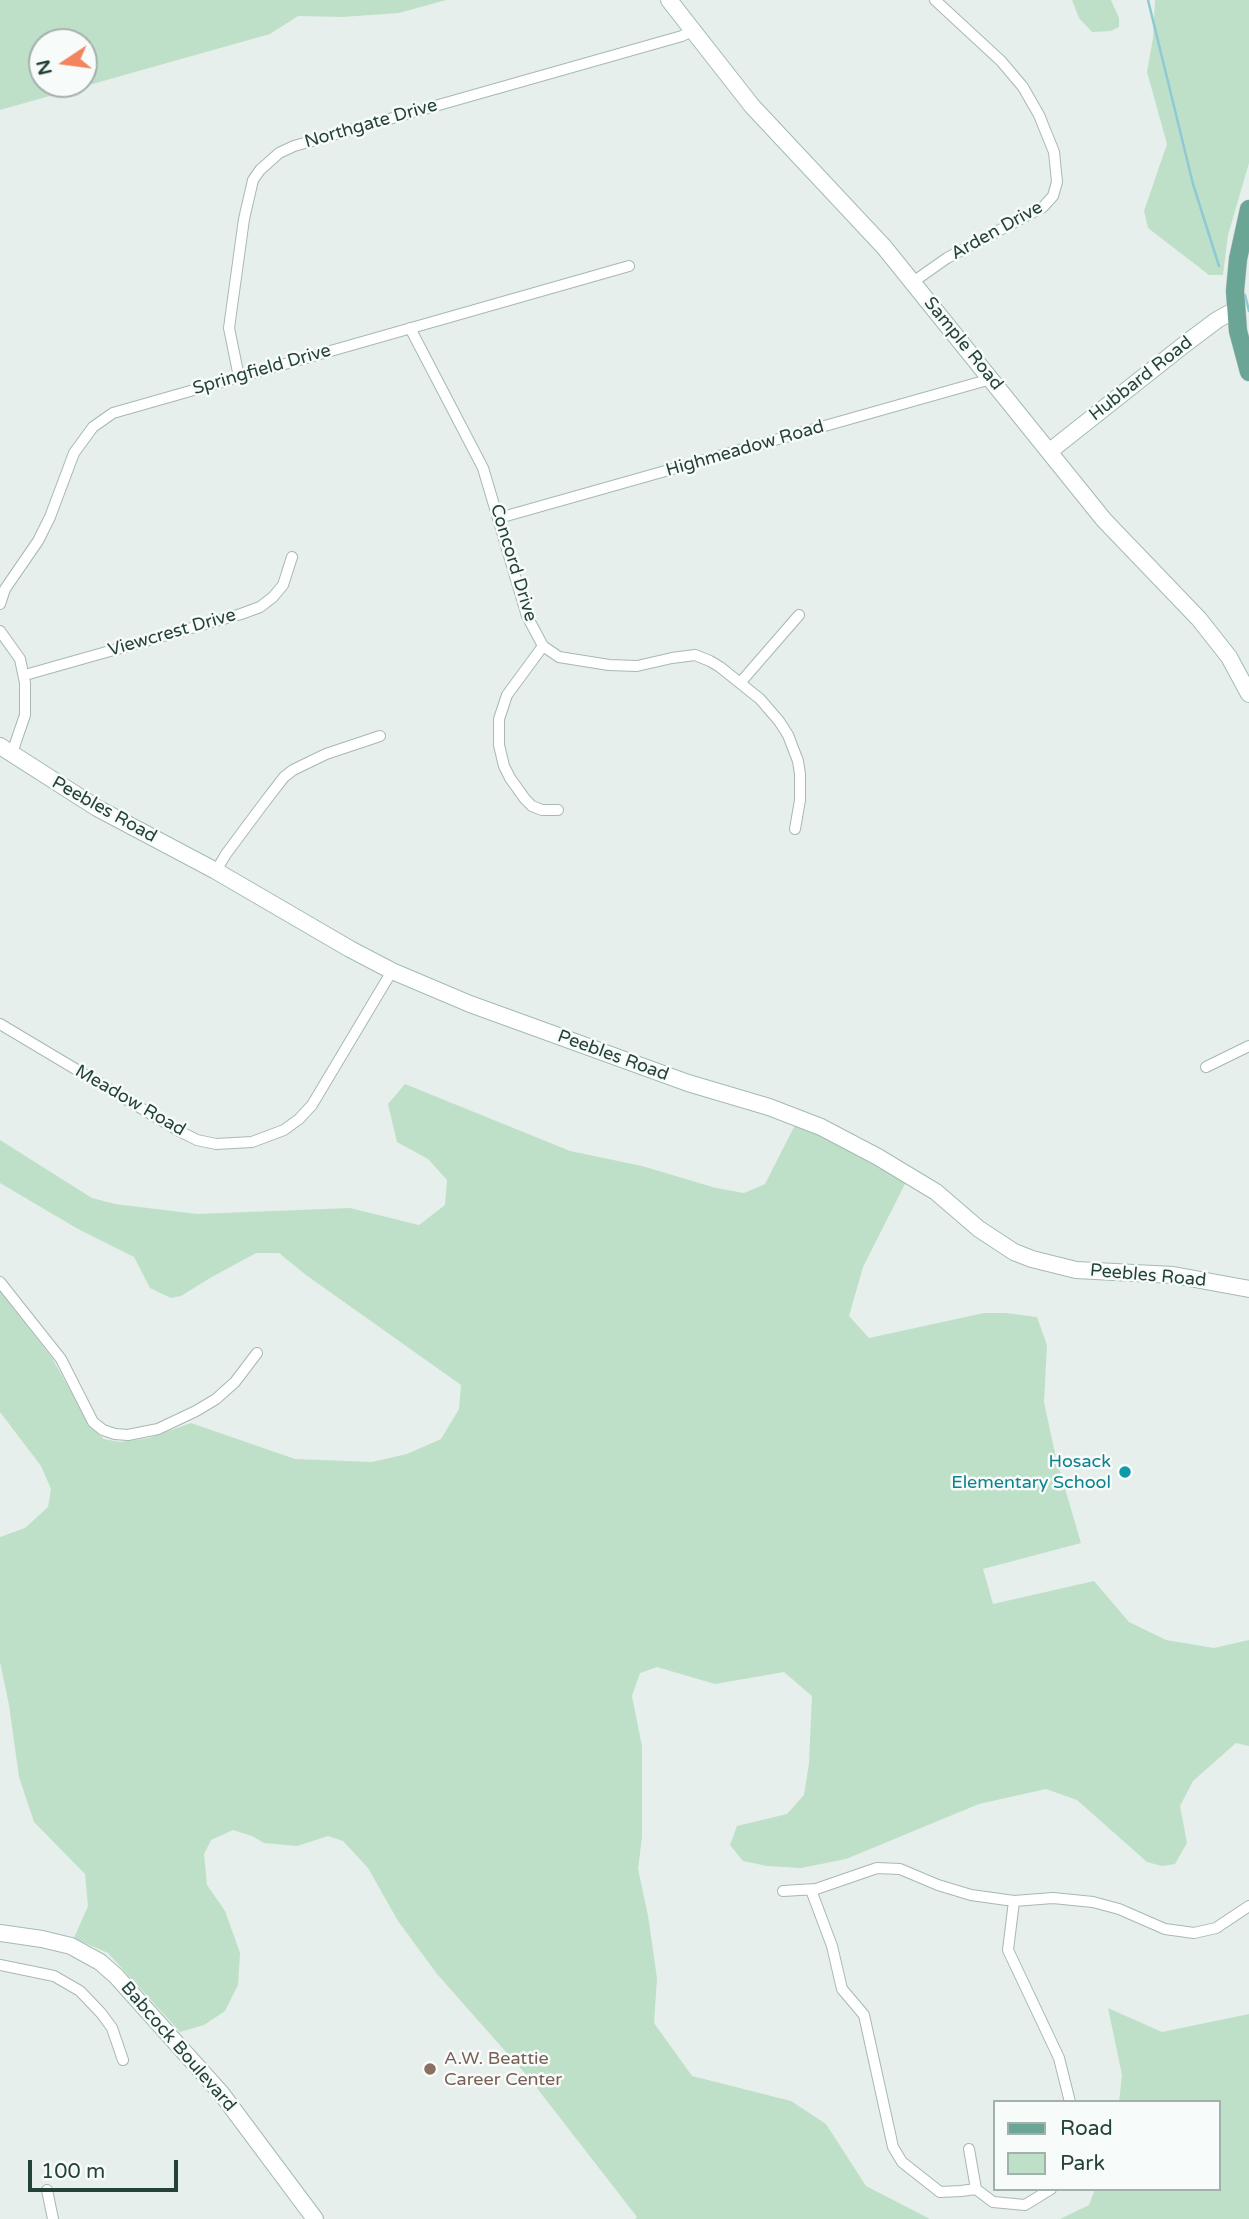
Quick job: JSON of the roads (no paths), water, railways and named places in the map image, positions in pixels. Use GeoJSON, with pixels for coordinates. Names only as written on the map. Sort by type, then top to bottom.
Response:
{"type":"FeatureCollection","features":[{"type":"Feature","properties":{"kind":"main road"},"geometry":{"type":"LineString","coordinates":[[1249,209],[1238,259],[1235,310],[1249,372]]}},
{"type":"Feature","properties":{"kind":"street","name":"Sample Road"},"geometry":{"type":"LineString","coordinates":[[669,0],[752,106],[848,206],[913,282],[1104,520],[1199,619],[1229,657],[1249,694]]}},
{"type":"Feature","properties":{"kind":"street","name":"Arden Drive"},"geometry":{"type":"LineString","coordinates":[[913,282],[947,258],[1043,207],[1053,196],[1057,182],[1054,152],[1039,115],[1023,87],[1001,61],[935,0]]}},
{"type":"Feature","properties":{"kind":"street","name":"Northgate Drive"},"geometry":{"type":"LineString","coordinates":[[239,377],[230,338],[231,307],[249,191],[253,180],[269,161],[294,146],[692,31]]}},
{"type":"Feature","properties":{"kind":"street","name":"Springfield Drive"},"geometry":{"type":"LineString","coordinates":[[0,604],[5,589],[44,530],[74,453],[93,427],[113,413],[629,266]]}},
{"type":"Feature","properties":{"kind":"street","name":"Hubbard Road"},"geometry":{"type":"LineString","coordinates":[[1049,451],[1185,344],[1235,310]]}},
{"type":"Feature","properties":{"kind":"street","name":"Concord Drive"},"geometry":{"type":"LineString","coordinates":[[410,328],[477,453],[527,615],[543,646]]}},
{"type":"Feature","properties":{"kind":"street","name":"Highmeadow Road"},"geometry":{"type":"LineString","coordinates":[[499,518],[991,379]]}},
{"type":"Feature","properties":{"kind":"street","name":"Viewcrest Drive"},"geometry":{"type":"LineString","coordinates":[[24,675],[260,607],[283,585],[292,557]]}},
{"type":"Feature","properties":{"kind":"street"},"geometry":{"type":"LineString","coordinates":[[740,682],[799,615]]}},
{"type":"Feature","properties":{"kind":"street"},"geometry":{"type":"LineString","coordinates":[[0,631],[20,659],[24,675],[25,715],[6,750]]}},
{"type":"Feature","properties":{"kind":"street"},"geometry":{"type":"LineString","coordinates":[[558,810],[542,810],[525,799],[504,766],[499,745],[499,719],[507,695],[543,646],[566,659],[627,667],[695,654],[740,682],[779,720],[798,761],[801,787],[795,829]]}},
{"type":"Feature","properties":{"kind":"street"},"geometry":{"type":"LineString","coordinates":[[216,871],[226,853],[284,777],[326,754],[380,736]]}},
{"type":"Feature","properties":{"kind":"street","name":"Peebles Road"},"geometry":{"type":"LineString","coordinates":[[6,750],[97,808],[216,871],[392,971],[470,1004],[688,1083],[769,1107],[821,1127],[936,1192],[997,1242],[1032,1259],[1076,1270],[1173,1275],[1249,1289]]}},
{"type":"Feature","properties":{"kind":"street","name":"Meadow Road"},"geometry":{"type":"LineString","coordinates":[[0,1024],[197,1140],[216,1144],[252,1142],[284,1130],[299,1119],[312,1104],[392,971]]}},
{"type":"Feature","properties":{"kind":"street"},"geometry":{"type":"LineString","coordinates":[[1206,1068],[1249,1046]]}},
{"type":"Feature","properties":{"kind":"street"},"geometry":{"type":"LineString","coordinates":[[0,1282],[61,1359],[93,1422],[103,1430],[115,1434],[128,1435],[158,1429],[196,1411],[216,1399],[235,1382],[257,1353]]}},
{"type":"Feature","properties":{"kind":"street"},"geometry":{"type":"LineString","coordinates":[[783,1891],[811,1890],[866,1871],[900,1869],[971,1895],[1014,1900],[1053,1898],[1093,1902],[1119,1909],[1165,1929],[1194,1933],[1226,1923],[1249,1906]]}},
{"type":"Feature","properties":{"kind":"street"},"geometry":{"type":"LineString","coordinates":[[811,1890],[832,1946],[842,1989],[864,2015],[893,2147],[902,2162],[940,2192],[976,2189],[993,2202],[1025,2205],[1048,2191]]}},
{"type":"Feature","properties":{"kind":"street"},"geometry":{"type":"LineString","coordinates":[[1014,1900],[1008,1950],[1059,2058],[1070,2100]]}},
{"type":"Feature","properties":{"kind":"street","name":"Babcock Boulevard"},"geometry":{"type":"LineString","coordinates":[[0,1933],[62,1943],[89,1956],[116,1976],[221,2093],[315,2219]]}},
{"type":"Feature","properties":{"kind":"street"},"geometry":{"type":"LineString","coordinates":[[0,1965],[54,1976],[80,1991],[101,2012],[112,2028],[123,2060]]}},
{"type":"Feature","properties":{"kind":"street"},"geometry":{"type":"LineString","coordinates":[[969,2149],[976,2189]]}},
{"type":"Feature","properties":{"kind":"street"},"geometry":{"type":"LineString","coordinates":[[47,2190],[53,2219]]}},
{"type":"Feature","properties":{"kind":"waterway"},"geometry":{"type":"LineString","coordinates":[[1148,0],[1193,184],[1219,266]]}},
{"type":"Feature","properties":{"kind":"waterway"},"geometry":{"type":"LineString","coordinates":[[1245,295],[1249,311]]}},
{"type":"Feature","properties":{"kind":"place","name":"Hosack Elementary School"},"geometry":{"type":"Point","coordinates":[1125,1472]}},
{"type":"Feature","properties":{"kind":"place","name":"A.W. Beattie Career Center"},"geometry":{"type":"Point","coordinates":[430,2069]}}]}
